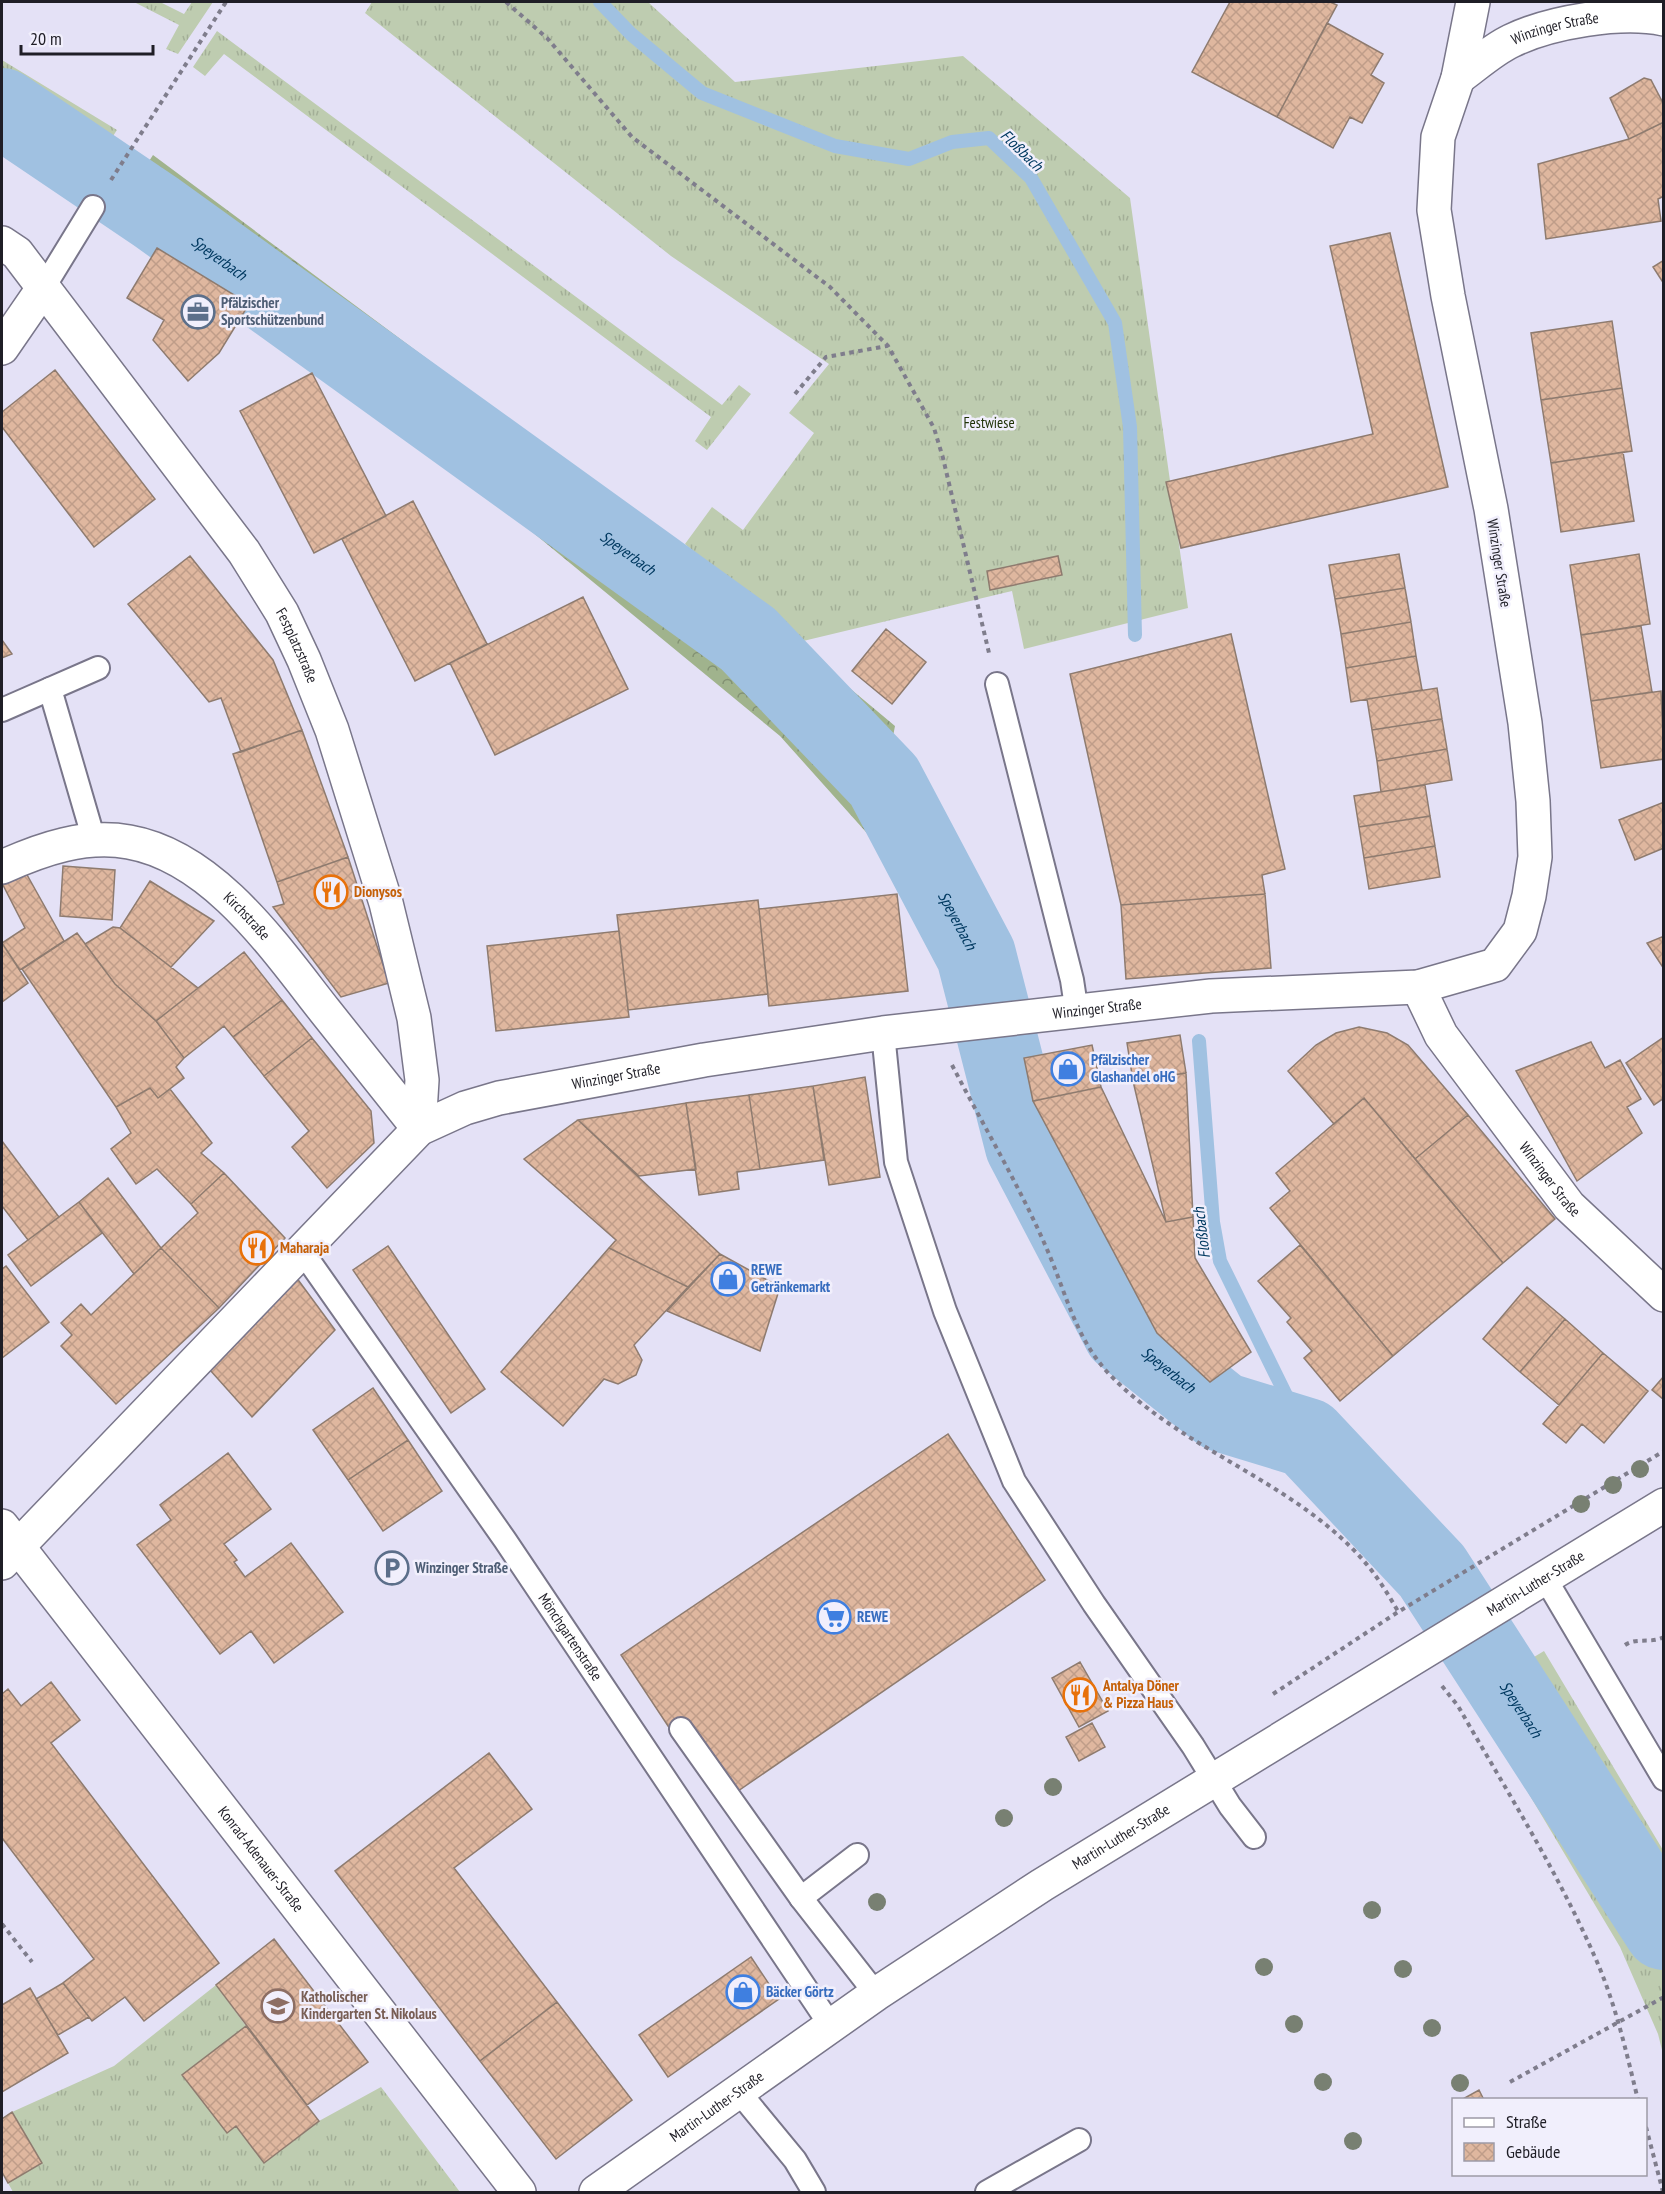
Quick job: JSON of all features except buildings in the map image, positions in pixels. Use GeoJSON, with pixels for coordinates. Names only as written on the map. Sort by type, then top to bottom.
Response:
{"type":"FeatureCollection","features":[{"type":"Feature","properties":{"kind":"street","name":"Winzinger Straße"},"geometry":{"type":"LineString","coordinates":[[7,1545],[302,1251],[419,1130],[465,1108],[499,1098],[704,1060],[883,1034],[1211,996],[1418,987],[1495,965],[1520,932],[1535,857],[1533,801],[1525,723],[1491,509],[1448,296],[1434,210],[1438,137],[1458,78],[1473,2]]}},
{"type":"Feature","properties":{"kind":"street","name":"Winzinger Straße"},"geometry":{"type":"LineString","coordinates":[[1458,78],[1510,42],[1550,26],[1609,18],[1650,16],[1664,20]]}},
{"type":"Feature","properties":{"kind":"street","name":"Festplatzstraße"},"geometry":{"type":"LineString","coordinates":[[2,243],[17,253],[44,287],[244,552],[282,613],[332,730],[389,915],[414,1018],[422,1080],[419,1130]]}},
{"type":"Feature","properties":{"kind":"street"},"geometry":{"type":"LineString","coordinates":[[2,348],[44,287]]}},
{"type":"Feature","properties":{"kind":"street","name":"Kirchstraße"},"geometry":{"type":"LineString","coordinates":[[2,867],[34,852],[94,840],[129,842],[157,850],[188,867],[227,895],[266,936],[419,1130]]}},
{"type":"Feature","properties":{"kind":"street","name":"Winzinger Straße"},"geometry":{"type":"LineString","coordinates":[[1418,987],[1441,1035],[1569,1206],[1664,1295]]}},
{"type":"Feature","properties":{"kind":"street","name":"Martin-Luther-Straße"},"geometry":{"type":"LineString","coordinates":[[596,2193],[876,1994],[1042,1885],[1664,1505]]}},
{"type":"Feature","properties":{"kind":"street","name":"Konrad-Adenauer-Straße"},"geometry":{"type":"LineString","coordinates":[[7,1545],[519,2193]]}},
{"type":"Feature","properties":{"kind":"lane"},"geometry":{"type":"LineString","coordinates":[[44,287],[93,207]]}},
{"type":"Feature","properties":{"kind":"lane"},"geometry":{"type":"LineString","coordinates":[[2,710],[98,668]]}},
{"type":"Feature","properties":{"kind":"lane"},"geometry":{"type":"LineString","coordinates":[[997,684],[1072,980],[1077,1013]]}},
{"type":"Feature","properties":{"kind":"lane"},"geometry":{"type":"LineString","coordinates":[[50,689],[94,840]]}},
{"type":"Feature","properties":{"kind":"lane"},"geometry":{"type":"LineString","coordinates":[[883,1034],[896,1162],[945,1311],[1014,1481],[1230,1806],[1254,1837]]}},
{"type":"Feature","properties":{"kind":"lane","name":"Mönchgartenstraße"},"geometry":{"type":"LineString","coordinates":[[302,1251],[505,1540],[831,2026]]}},
{"type":"Feature","properties":{"kind":"lane"},"geometry":{"type":"LineString","coordinates":[[1545,1578],[1664,1779]]}},
{"type":"Feature","properties":{"kind":"lane"},"geometry":{"type":"LineString","coordinates":[[681,1729],[801,1898],[876,1994]]}},
{"type":"Feature","properties":{"kind":"lane"},"geometry":{"type":"LineString","coordinates":[[801,1898],[856,1856]]}},
{"type":"Feature","properties":{"kind":"lane"},"geometry":{"type":"LineString","coordinates":[[739,2092],[795,2160],[814,2193]]}},
{"type":"Feature","properties":{"kind":"lane"},"geometry":{"type":"LineString","coordinates":[[987,2193],[1079,2140]]}},
{"type":"Feature","properties":{"kind":"path"},"geometry":{"type":"LineString","coordinates":[[120,166],[225,2]]}},
{"type":"Feature","properties":{"kind":"path"},"geometry":{"type":"LineString","coordinates":[[506,2],[547,38],[632,138],[830,287],[888,346],[934,428],[943,458],[974,599],[997,684]]}},
{"type":"Feature","properties":{"kind":"path"},"geometry":{"type":"LineString","coordinates":[[795,394],[826,357],[888,346]]}},
{"type":"Feature","properties":{"kind":"path"},"geometry":{"type":"LineString","coordinates":[[937,1029],[944,1048],[1046,1246],[1086,1347],[1128,1393],[1191,1439],[1282,1493],[1334,1532],[1363,1560],[1383,1586],[1398,1612],[1434,1644],[1442,1687],[1458,1706],[1544,1854],[1595,1956],[1619,2022],[1638,2098]]}},
{"type":"Feature","properties":{"kind":"path"},"geometry":{"type":"LineString","coordinates":[[1398,1612],[1664,1451]]}},
{"type":"Feature","properties":{"kind":"path"},"geometry":{"type":"LineString","coordinates":[[2,1924],[32,1962]]}},
{"type":"Feature","properties":{"kind":"path"},"geometry":{"type":"LineString","coordinates":[[1510,2082],[1662,1998]]}},
{"type":"Feature","properties":{"kind":"path"},"geometry":{"type":"LineString","coordinates":[[1647,2131],[1663,2193]]}},
{"type":"Feature","properties":{"kind":"green space"},"geometry":{"type":"Polygon","coordinates":[[[134,2],[160,2],[184,14],[192,2],[213,2],[178,54],[166,49],[179,25],[134,2]]]}},
{"type":"Feature","properties":{"kind":"green space","name":"Festwiese"},"geometry":{"type":"Polygon","coordinates":[[[372,2],[648,2],[735,82],[963,56],[1130,198],[1188,608],[1024,649],[1012,591],[799,642],[685,544],[712,507],[743,530],[814,433],[789,413],[829,364],[671,256],[365,13],[372,2]]]}},
{"type":"Feature","properties":{"kind":"green space"},"geometry":{"type":"Polygon","coordinates":[[[217,31],[722,405],[739,385],[751,394],[707,450],[695,441],[711,417],[224,54],[205,76],[193,67],[217,31]]]}},
{"type":"Feature","properties":{"kind":"green space"},"geometry":{"type":"Polygon","coordinates":[[[2,60],[117,130],[72,198],[2,154],[2,60]]]}},
{"type":"Feature","properties":{"kind":"green space"},"geometry":{"type":"Polygon","coordinates":[[[153,155],[684,550],[895,726],[882,794],[969,972],[947,980],[891,860],[780,736],[260,308],[118,209],[153,155]]]}},
{"type":"Feature","properties":{"kind":"green space"},"geometry":{"type":"Polygon","coordinates":[[[1544,1651],[1663,1850],[1663,2054],[1658,2034],[1620,1947],[1470,1695],[1544,1651]]]}},
{"type":"Feature","properties":{"kind":"green space"},"geometry":{"type":"Polygon","coordinates":[[[216,1985],[246,2026],[183,2075],[227,2133],[236,2126],[264,2163],[319,2121],[381,2087],[460,2192],[13,2192],[8,2183],[42,2163],[12,2112],[114,2066],[216,1985]]]}},
{"type":"Feature","properties":{"kind":"waterway","name":"Floßbach"},"geometry":{"type":"LineString","coordinates":[[600,2],[631,34],[702,93],[835,146],[909,159],[952,142],[989,138],[1031,178],[1115,323],[1130,427],[1135,635]]}},
{"type":"Feature","properties":{"kind":"waterway","name":"Speyerbach"},"geometry":{"type":"LineString","coordinates":[[2,108],[156,212],[748,639],[884,781],[976,955],[1025,1146],[1123,1333],[1222,1412],[1307,1438],[1432,1571],[1664,1930]]}},
{"type":"Feature","properties":{"kind":"waterway","name":"Floßbach"},"geometry":{"type":"LineString","coordinates":[[1199,1041],[1213,1222],[1220,1261],[1307,1438]]}},
{"type":"Feature","properties":{"kind":"place","name":"Pfälzischer Sportschützenbund"},"geometry":{"type":"Point","coordinates":[198,312]}},
{"type":"Feature","properties":{"kind":"place","name":"Dionysos"},"geometry":{"type":"Point","coordinates":[331,892]}},
{"type":"Feature","properties":{"kind":"place","name":"Pfälzischer Glashandel oHG"},"geometry":{"type":"Point","coordinates":[1068,1069]}},
{"type":"Feature","properties":{"kind":"place","name":"Maharaja"},"geometry":{"type":"Point","coordinates":[257,1248]}},
{"type":"Feature","properties":{"kind":"place","name":"REWE Getränkemarkt"},"geometry":{"type":"Point","coordinates":[728,1279]}},
{"type":"Feature","properties":{"kind":"place","name":"Winzinger Straße"},"geometry":{"type":"Point","coordinates":[392,1568]}},
{"type":"Feature","properties":{"kind":"place","name":"REWE"},"geometry":{"type":"Point","coordinates":[834,1617]}},
{"type":"Feature","properties":{"kind":"place","name":"Antalya Döner & Pizza Haus"},"geometry":{"type":"Point","coordinates":[1080,1695]}},
{"type":"Feature","properties":{"kind":"place","name":"Bäcker Görtz"},"geometry":{"type":"Point","coordinates":[743,1992]}},
{"type":"Feature","properties":{"kind":"place","name":"Katholischer Kindergarten St. Nikolaus"},"geometry":{"type":"Point","coordinates":[278,2006]}}]}
